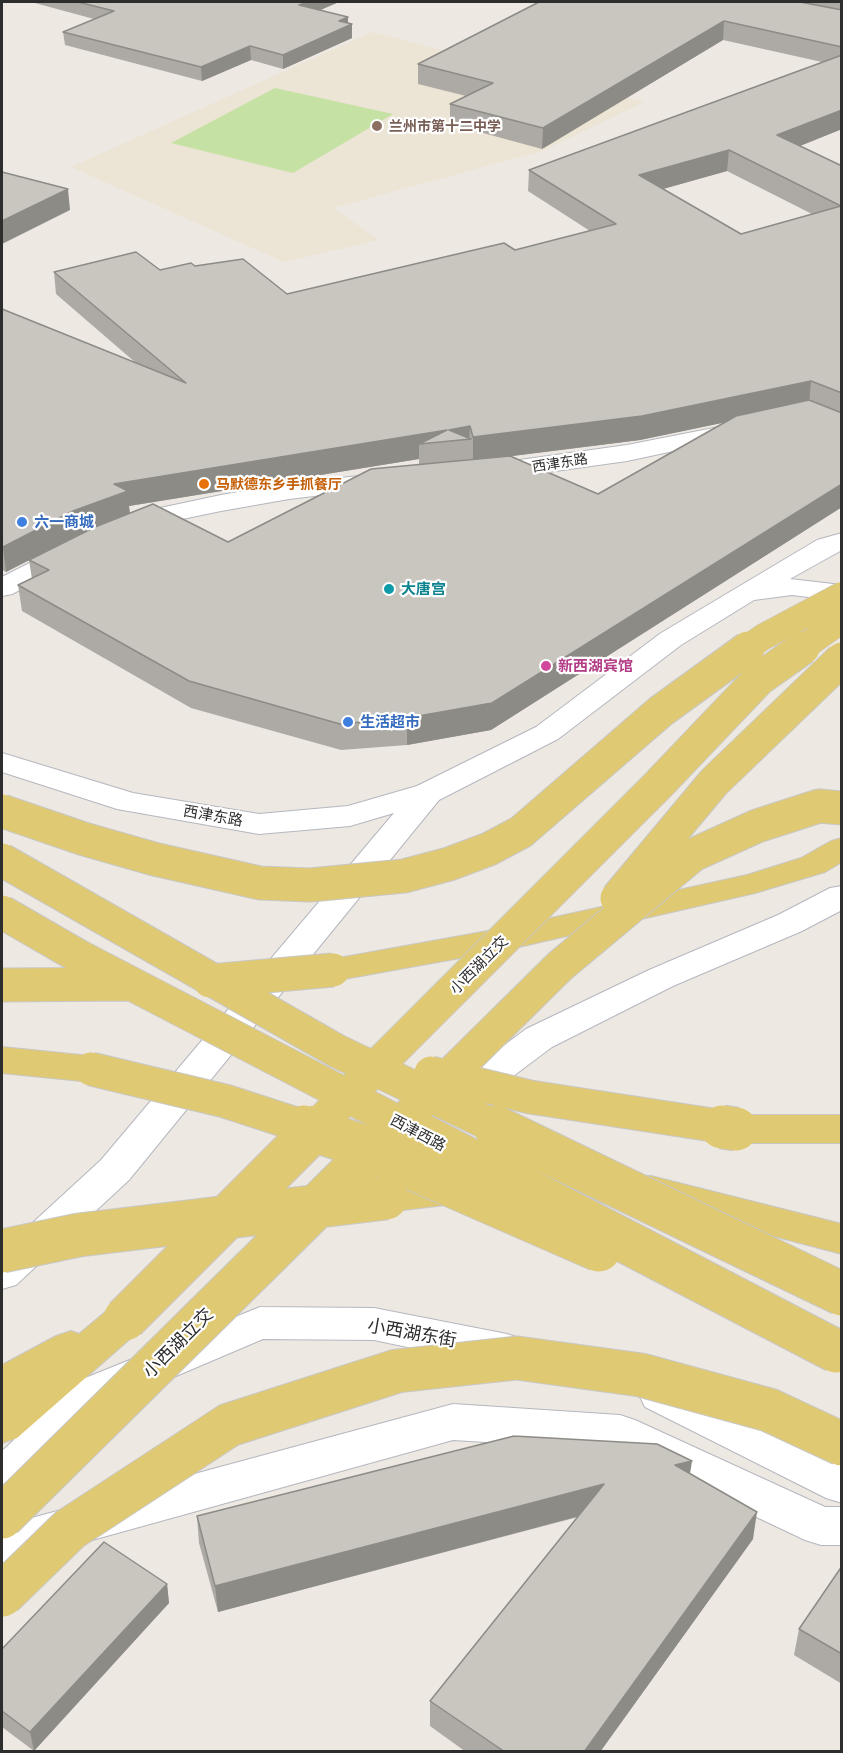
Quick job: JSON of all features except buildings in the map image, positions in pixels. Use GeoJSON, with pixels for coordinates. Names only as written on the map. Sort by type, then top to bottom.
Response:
{"type":"FeatureCollection","features":[{"type":"Feature","properties":{"kind":"main road"},"geometry":{"type":"LineString","coordinates":[[2,811],[84,839],[154,859],[260,883],[310,885],[404,876],[449,864],[489,849],[521,832],[661,711],[763,637],[842,594]]}},
{"type":"Feature","properties":{"kind":"main road","name":"小西湖立交"},"geometry":{"type":"LineString","coordinates":[[125,1319],[659,784],[759,679],[842,620]]}},
{"type":"Feature","properties":{"kind":"main road"},"geometry":{"type":"LineString","coordinates":[[560,966],[714,782],[842,659]]}},
{"type":"Feature","properties":{"kind":"main road"},"geometry":{"type":"LineString","coordinates":[[560,966],[693,855],[757,826],[819,806],[842,808]]}},
{"type":"Feature","properties":{"kind":"main road"},"geometry":{"type":"LineString","coordinates":[[2,986],[183,983],[333,970],[521,935],[678,902],[755,883],[813,865],[842,848]]}},
{"type":"Feature","properties":{"kind":"main road"},"geometry":{"type":"LineString","coordinates":[[2,860],[337,1051],[842,1294]]}},
{"type":"Feature","properties":{"kind":"main road","name":"西津西路"},"geometry":{"type":"LineString","coordinates":[[2,912],[80,957],[839,1353]]}},
{"type":"Feature","properties":{"kind":"main road","name":"小西湖立交"},"geometry":{"type":"LineString","coordinates":[[2,1517],[560,966]]}},
{"type":"Feature","properties":{"kind":"main road"},"geometry":{"type":"LineString","coordinates":[[337,1051],[530,1097],[631,1113],[735,1129],[842,1129]]}},
{"type":"Feature","properties":{"kind":"main road"},"geometry":{"type":"LineString","coordinates":[[2,1060],[91,1069],[214,1098],[359,1145],[839,1353]]}},
{"type":"Feature","properties":{"kind":"main road"},"geometry":{"type":"LineString","coordinates":[[2,1251],[79,1235],[494,1185],[651,1191],[842,1239]]}},
{"type":"Feature","properties":{"kind":"main road"},"geometry":{"type":"LineString","coordinates":[[2,1385],[125,1319]]}},
{"type":"Feature","properties":{"kind":"main road"},"geometry":{"type":"LineString","coordinates":[[2,1425],[125,1319]]}},
{"type":"Feature","properties":{"kind":"main road"},"geometry":{"type":"LineString","coordinates":[[2,1595],[70,1528],[229,1425],[397,1371],[517,1358],[641,1375],[769,1410],[842,1444]]}},
{"type":"Feature","properties":{"kind":"street","name":"西津东路"},"geometry":{"type":"LineString","coordinates":[[469,474],[525,469],[627,453],[763,424]]}},
{"type":"Feature","properties":{"kind":"street"},"geometry":{"type":"LineString","coordinates":[[2,588],[97,541],[155,518],[221,502],[288,492],[402,480]]}},
{"type":"Feature","properties":{"kind":"street"},"geometry":{"type":"LineString","coordinates":[[2,1274],[116,1170],[428,793],[547,733],[670,639],[827,546],[842,541]]}},
{"type":"Feature","properties":{"kind":"street"},"geometry":{"type":"LineString","coordinates":[[744,594],[792,587],[842,594]]}},
{"type":"Feature","properties":{"kind":"street","name":"西津东路"},"geometry":{"type":"LineString","coordinates":[[2,762],[128,802],[259,824],[350,816],[428,793]]}},
{"type":"Feature","properties":{"kind":"street"},"geometry":{"type":"LineString","coordinates":[[93,1393],[436,1115],[539,1038],[661,978],[790,923],[842,896]]}},
{"type":"Feature","properties":{"kind":"street","name":"小西湖东街"},"geometry":{"type":"LineString","coordinates":[[2,1479],[93,1393],[260,1323],[374,1324],[564,1363],[672,1399],[842,1485]]}},
{"type":"Feature","properties":{"kind":"street"},"geometry":{"type":"LineString","coordinates":[[2,1546],[453,1422],[620,1433],[822,1526],[842,1526]]}},
{"type":"Feature","properties":{"kind":"shaded area","name":"兰州市第十二中学"},"geometry":{"type":"Polygon","coordinates":[[[372,32],[644,102],[542,151],[333,208],[379,240],[284,262],[71,167],[372,32]]]}},
{"type":"Feature","properties":{"kind":"green space"},"geometry":{"type":"Polygon","coordinates":[[[275,88],[393,114],[293,173],[171,143],[275,88]]]}},
{"type":"Feature","properties":{"kind":"place","name":"兰州市第十二中学"},"geometry":{"type":"Point","coordinates":[377,126]}},
{"type":"Feature","properties":{"kind":"place","name":"马默德东乡手抓餐厅"},"geometry":{"type":"Point","coordinates":[204,484]}},
{"type":"Feature","properties":{"kind":"place","name":"六一商城"},"geometry":{"type":"Point","coordinates":[22,522]}},
{"type":"Feature","properties":{"kind":"place","name":"大唐宫"},"geometry":{"type":"Point","coordinates":[389,589]}},
{"type":"Feature","properties":{"kind":"place","name":"新西湖宾馆"},"geometry":{"type":"Point","coordinates":[546,666]}},
{"type":"Feature","properties":{"kind":"place","name":"生活超市"},"geometry":{"type":"Point","coordinates":[348,722]}}]}
